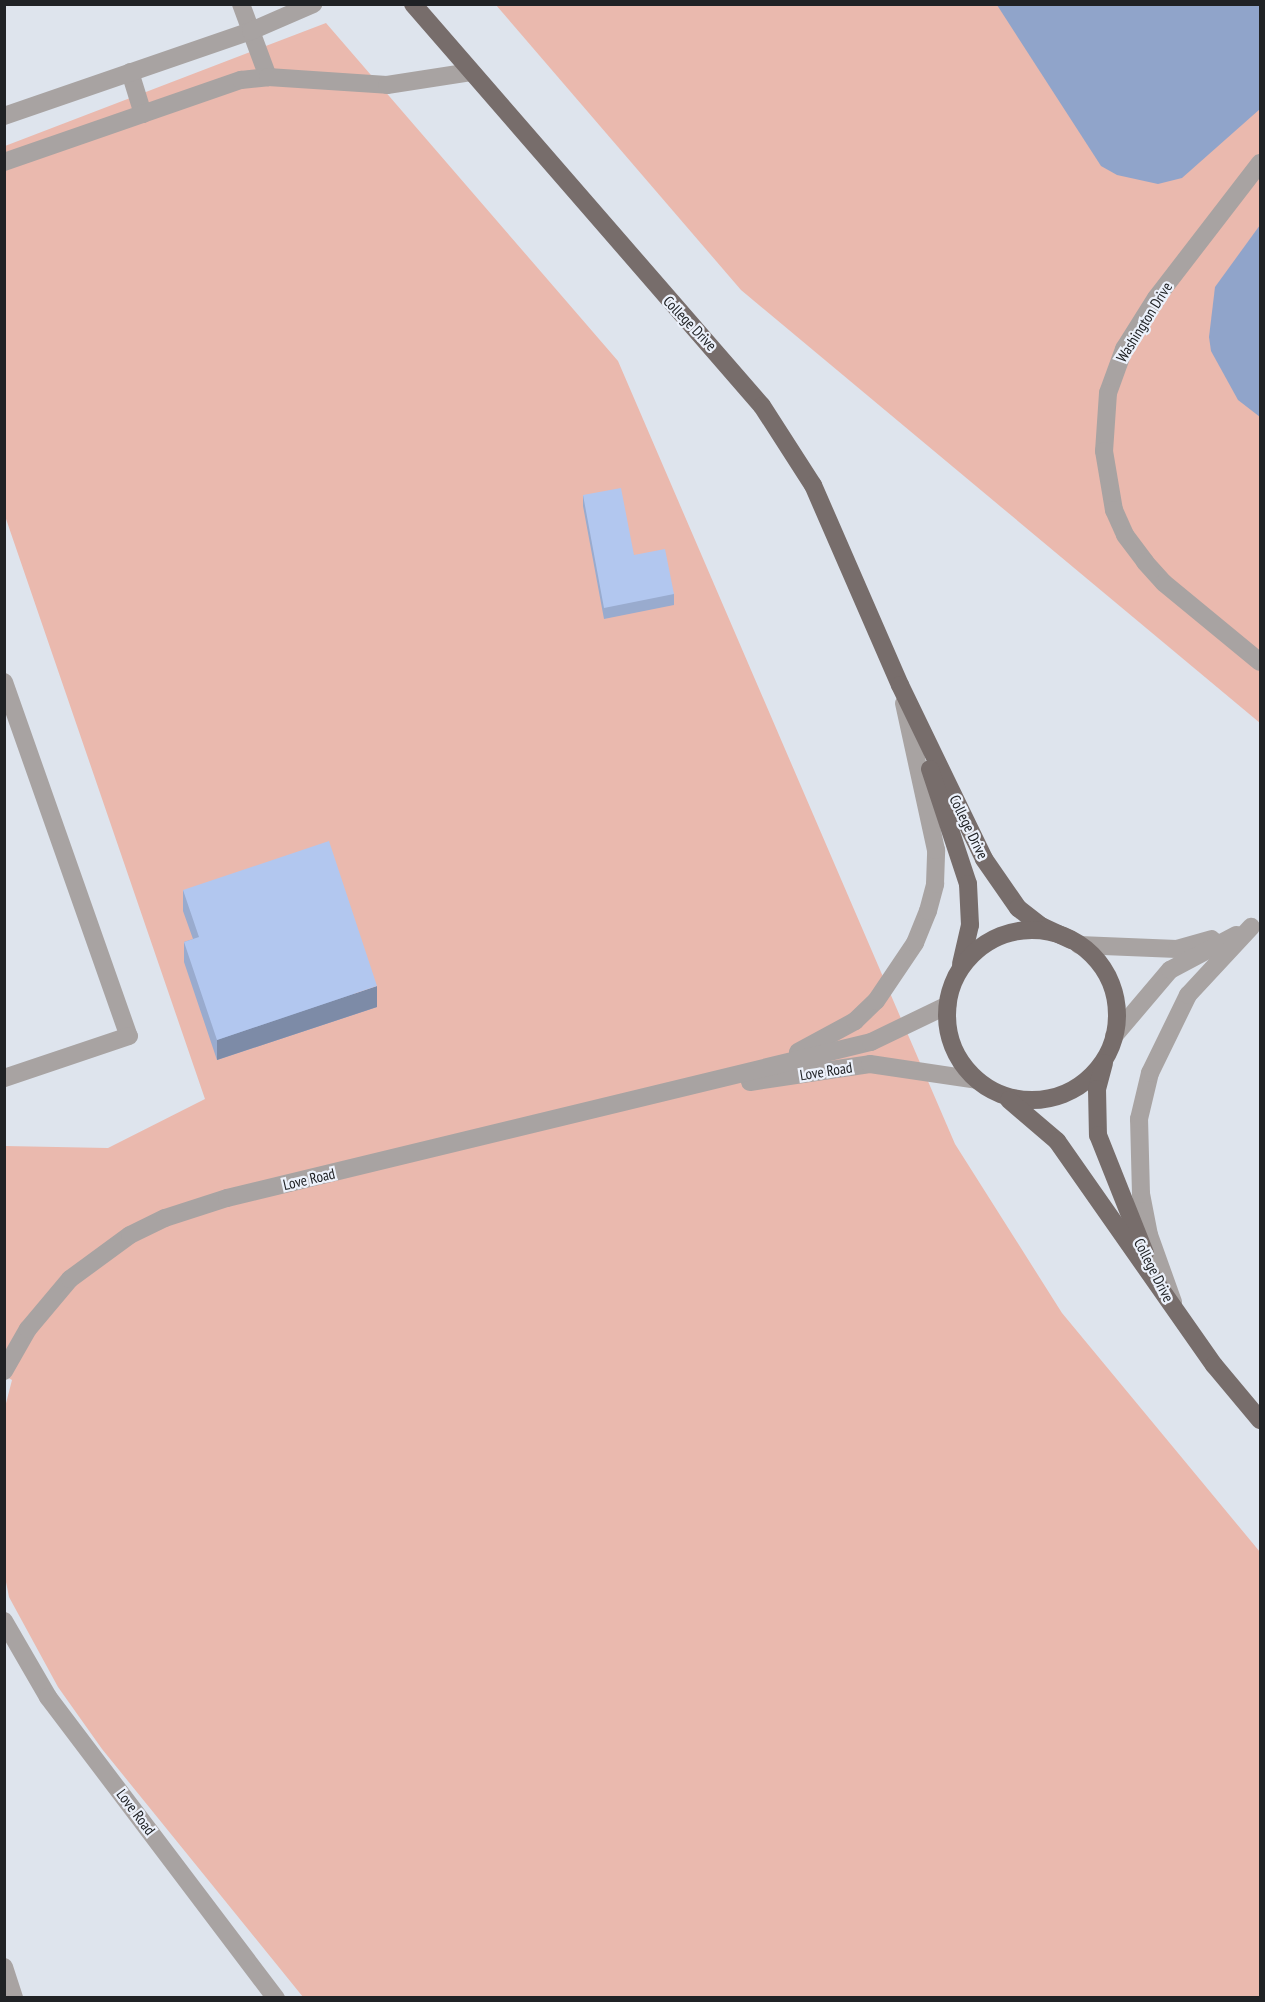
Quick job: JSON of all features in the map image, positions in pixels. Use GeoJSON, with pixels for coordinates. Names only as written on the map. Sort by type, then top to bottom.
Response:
{"type":"FeatureCollection","features":[{"type":"Feature","properties":{"kind":"main road","name":"College Drive"},"geometry":{"type":"LineString","coordinates":[[413,4],[762,406],[818,494],[900,685],[984,859],[1005,893],[1026,916],[1075,942]]}},
{"type":"Feature","properties":{"kind":"main road","name":"College Drive"},"geometry":{"type":"LineString","coordinates":[[900,685],[968,884],[968,940],[953,985]]}},
{"type":"Feature","properties":{"kind":"main road"},"geometry":{"type":"LineString","coordinates":[[1041,931],[1075,942],[1101,966],[1111,985],[1116,1015],[1114,1036],[1107,1055],[1086,1081],[1064,1094],[1028,1100],[1000,1094],[977,1080],[953,1047],[948,1005],[953,985],[975,953],[1009,933],[1041,931]]}},
{"type":"Feature","properties":{"kind":"main road","name":"College Drive"},"geometry":{"type":"LineString","coordinates":[[1107,1055],[1097,1089],[1096,1112],[1102,1154],[1136,1236],[1177,1313]]}},
{"type":"Feature","properties":{"kind":"main road","name":"College Drive"},"geometry":{"type":"LineString","coordinates":[[1000,1094],[1038,1121],[1057,1141],[1177,1313],[1259,1415]]}},
{"type":"Feature","properties":{"kind":"street"},"geometry":{"type":"LineString","coordinates":[[242,4],[268,77]]}},
{"type":"Feature","properties":{"kind":"street"},"geometry":{"type":"LineString","coordinates":[[4,116],[251,31],[313,4]]}},
{"type":"Feature","properties":{"kind":"street"},"geometry":{"type":"LineString","coordinates":[[130,72],[143,114]]}},
{"type":"Feature","properties":{"kind":"street"},"geometry":{"type":"LineString","coordinates":[[4,162],[241,80],[268,77],[376,86],[471,72]]}},
{"type":"Feature","properties":{"kind":"street","name":"Washington Drive"},"geometry":{"type":"LineString","coordinates":[[1260,164],[1155,298],[1124,349],[1108,393],[1104,451],[1114,510],[1125,535],[1164,583],[1260,662]]}},
{"type":"Feature","properties":{"kind":"street"},"geometry":{"type":"LineString","coordinates":[[4,682],[129,1036],[4,1078]]}},
{"type":"Feature","properties":{"kind":"street"},"geometry":{"type":"LineString","coordinates":[[674,1092],[796,1052],[833,1035],[876,1001],[915,943],[934,884],[936,850],[900,685]]}},
{"type":"Feature","properties":{"kind":"street"},"geometry":{"type":"LineString","coordinates":[[1075,942],[1177,949],[1256,924]]}},
{"type":"Feature","properties":{"kind":"street"},"geometry":{"type":"LineString","coordinates":[[1114,1036],[1170,970],[1256,924]]}},
{"type":"Feature","properties":{"kind":"street"},"geometry":{"type":"LineString","coordinates":[[1177,1313],[1149,1235],[1141,1194],[1139,1119],[1150,1073],[1188,995],[1256,924]]}},
{"type":"Feature","properties":{"kind":"street","name":"Love Road"},"geometry":{"type":"LineString","coordinates":[[4,1371],[28,1329],[70,1278],[130,1235],[165,1218],[227,1198],[674,1092],[871,1042],[948,1005]]}},
{"type":"Feature","properties":{"kind":"street","name":"Love Road"},"geometry":{"type":"LineString","coordinates":[[674,1092],[870,1064],[977,1080]]}},
{"type":"Feature","properties":{"kind":"street","name":"Love Road"},"geometry":{"type":"LineString","coordinates":[[4,1621],[48,1697],[276,1998]]}},
{"type":"Feature","properties":{"kind":"street"},"geometry":{"type":"LineString","coordinates":[[4,1967],[14,1998]]}},
{"type":"Feature","properties":{"kind":"shaded area"},"geometry":{"type":"Polygon","coordinates":[[[496,5],[1260,5],[1260,723],[741,290],[496,5]]]}},
{"type":"Feature","properties":{"kind":"shaded area"},"geometry":{"type":"Polygon","coordinates":[[[326,23],[618,361],[955,1144],[1062,1313],[1260,1552],[1260,1997],[303,1997],[102,1749],[58,1687],[9,1597],[4,1572],[4,1411],[12,1380],[5,1376],[5,1146],[108,1148],[205,1099],[5,516],[5,146],[326,23]]]}},
{"type":"Feature","properties":{"kind":"water"},"geometry":{"type":"Polygon","coordinates":[[[997,5],[1260,5],[1260,109],[1182,178],[1158,184],[1117,175],[1101,166],[997,5]]]}},
{"type":"Feature","properties":{"kind":"water"},"geometry":{"type":"Polygon","coordinates":[[[1260,225],[1260,417],[1238,400],[1211,351],[1209,337],[1215,287],[1260,225]]]}},
{"type":"Feature","properties":{"kind":"building"},"geometry":{"type":"Polygon","coordinates":[[[621,488],[634,555],[665,549],[674,594],[604,608],[583,495],[621,488]]]}},
{"type":"Feature","properties":{"kind":"building"},"geometry":{"type":"Polygon","coordinates":[[[329,841],[377,986],[217,1040],[184,942],[199,937],[183,890],[329,841]]]}}]}
